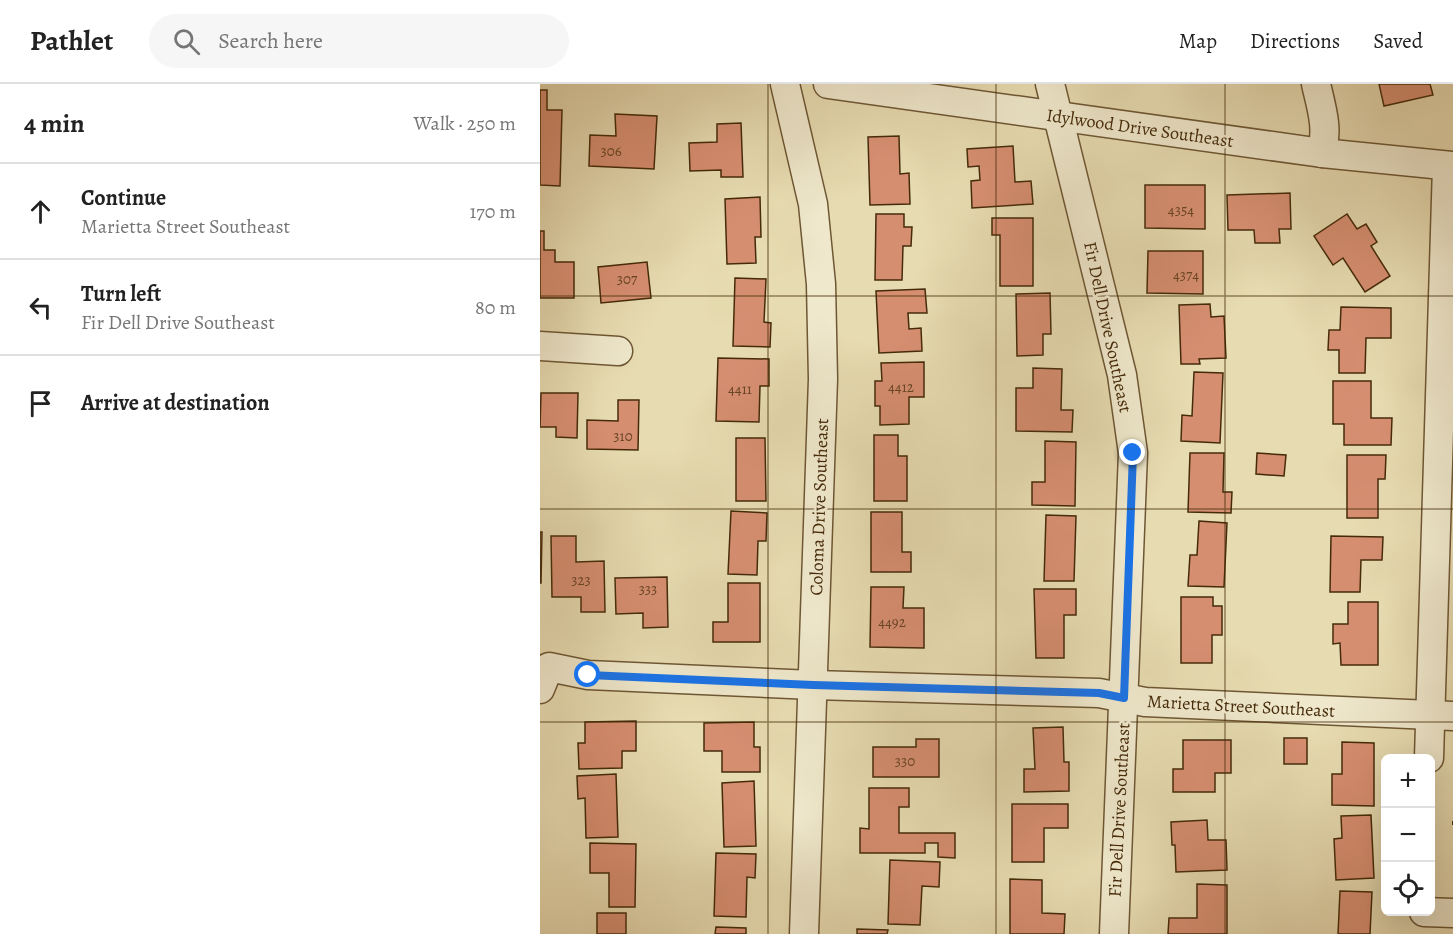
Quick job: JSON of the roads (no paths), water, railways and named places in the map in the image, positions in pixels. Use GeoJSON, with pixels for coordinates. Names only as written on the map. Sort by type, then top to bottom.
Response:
{"type":"FeatureCollection","features":[{"type":"Feature","properties":{"kind":"street","name":"Coloma Drive Southeast"},"geometry":{"type":"LineString","coordinates":[[785,84],[813,204],[821,284],[823,379],[804,934]]}},
{"type":"Feature","properties":{"kind":"street","name":"Idylwood Drive Southeast"},"geometry":{"type":"LineString","coordinates":[[828,84],[1322,153],[1450,166]]}},
{"type":"Feature","properties":{"kind":"street","name":"Fir Dell Drive Southeast"},"geometry":{"type":"LineString","coordinates":[[1050,84],[1119,363],[1133,453],[1114,934]]}},
{"type":"Feature","properties":{"kind":"street"},"geometry":{"type":"LineString","coordinates":[[1316,84],[1326,124],[1322,153]]}},
{"type":"Feature","properties":{"kind":"street"},"geometry":{"type":"LineString","coordinates":[[1431,754],[1442,716],[1450,166]]}},
{"type":"Feature","properties":{"kind":"street"},"geometry":{"type":"LineString","coordinates":[[540,346],[618,351]]}},
{"type":"Feature","properties":{"kind":"street","name":"Marietta Street Southeast"},"geometry":{"type":"LineString","coordinates":[[544,678],[588,675],[813,685],[1099,693],[1145,702],[1442,716]]}},
{"type":"Feature","properties":{"kind":"street"},"geometry":{"type":"LineString","coordinates":[[1435,912],[1453,913]]}},
{"type":"Feature","properties":{"kind":"street"},"geometry":{"type":"LineString","coordinates":[[1423,934],[1424,916]]}}]}
